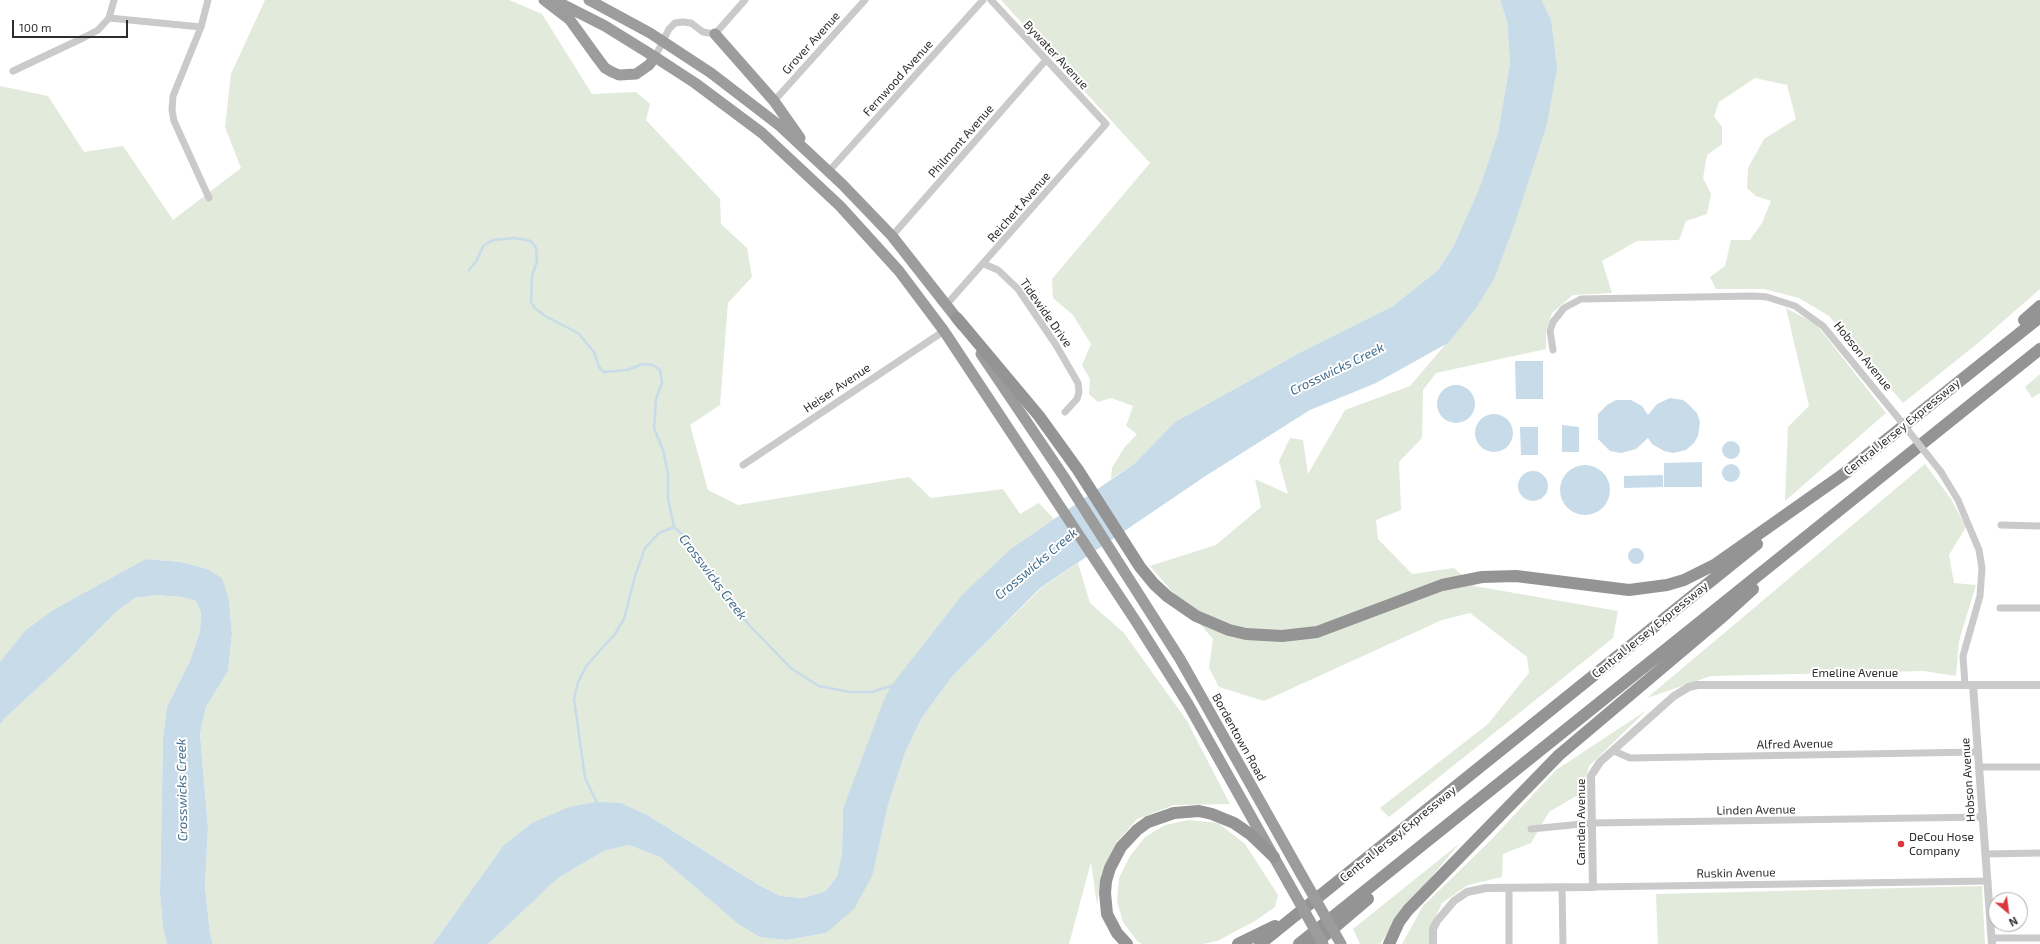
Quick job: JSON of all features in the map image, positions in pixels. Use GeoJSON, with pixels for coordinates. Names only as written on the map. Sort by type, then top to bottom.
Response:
{"type":"FeatureCollection","features":[{"type":"Feature","properties":{"kind":"highway"},"geometry":{"type":"LineString","coordinates":[[544,0],[570,20],[605,68],[612,72],[619,75],[636,74],[649,65],[655,57]]}},
{"type":"Feature","properties":{"kind":"highway"},"geometry":{"type":"LineString","coordinates":[[554,0],[605,26],[655,57],[732,110],[798,165],[845,211],[884,254],[944,331],[1048,486],[1188,704],[1323,944]]}},
{"type":"Feature","properties":{"kind":"highway"},"geometry":{"type":"LineString","coordinates":[[589,0],[662,41],[711,73],[754,105],[812,155]]}},
{"type":"Feature","properties":{"kind":"highway"},"geometry":{"type":"LineString","coordinates":[[715,34],[774,101],[812,155]]}},
{"type":"Feature","properties":{"kind":"highway","name":"Bordentown Road"},"geometry":{"type":"LineString","coordinates":[[812,155],[892,236],[947,304],[1064,477],[1180,659],[1341,944]]}},
{"type":"Feature","properties":{"kind":"highway"},"geometry":{"type":"LineString","coordinates":[[1912,419],[2040,306]]}},
{"type":"Feature","properties":{"kind":"highway","name":"Central Jersey Expressway"},"geometry":{"type":"LineString","coordinates":[[1260,944],[2040,317]]}},
{"type":"Feature","properties":{"kind":"highway"},"geometry":{"type":"LineString","coordinates":[[957,318],[1034,411],[1078,470],[1140,567],[1154,584],[1167,596],[1196,616],[1223,628],[1246,634],[1264,636],[1299,635],[1317,632],[1442,585],[1482,577],[1516,576],[1629,590],[1667,585],[1684,580],[1716,564],[1848,471]]}},
{"type":"Feature","properties":{"kind":"highway","name":"Central Jersey Expressway"},"geometry":{"type":"LineString","coordinates":[[1299,944],[2040,349]]}},
{"type":"Feature","properties":{"kind":"highway"},"geometry":{"type":"LineString","coordinates":[[1389,944],[1399,922],[1408,910],[1559,755],[1720,619],[1830,517]]}},
{"type":"Feature","properties":{"kind":"highway"},"geometry":{"type":"LineString","coordinates":[[1315,944],[1491,790]]}},
{"type":"Feature","properties":{"kind":"highway"},"geometry":{"type":"LineString","coordinates":[[1127,944],[1117,933],[1107,914],[1105,893],[1106,881],[1110,868],[1121,847],[1137,830],[1148,822],[1174,813],[1199,811],[1212,814],[1234,823],[1250,834],[1274,858]]}},
{"type":"Feature","properties":{"kind":"highway"},"geometry":{"type":"LineString","coordinates":[[1238,944],[1296,916]]}},
{"type":"Feature","properties":{"kind":"street"},"geometry":{"type":"LineString","coordinates":[[13,71],[98,30],[109,18],[114,0]]}},
{"type":"Feature","properties":{"kind":"street"},"geometry":{"type":"LineString","coordinates":[[208,0],[201,27],[173,96],[172,110],[174,122],[209,198]]}},
{"type":"Feature","properties":{"kind":"street"},"geometry":{"type":"LineString","coordinates":[[655,57],[662,41],[675,23],[691,23],[703,32],[715,34],[745,0]]}},
{"type":"Feature","properties":{"kind":"street","name":"Grover Avenue"},"geometry":{"type":"LineString","coordinates":[[774,101],[865,0]]}},
{"type":"Feature","properties":{"kind":"street","name":"Fernwood Avenue"},"geometry":{"type":"LineString","coordinates":[[829,171],[983,0]]}},
{"type":"Feature","properties":{"kind":"street","name":"Bywater Avenue"},"geometry":{"type":"LineString","coordinates":[[991,0],[1106,124]]}},
{"type":"Feature","properties":{"kind":"street"},"geometry":{"type":"LineString","coordinates":[[109,18],[201,27]]}},
{"type":"Feature","properties":{"kind":"street","name":"Philmont Avenue"},"geometry":{"type":"LineString","coordinates":[[892,236],[1046,60]]}},
{"type":"Feature","properties":{"kind":"street","name":"Reichert Avenue"},"geometry":{"type":"LineString","coordinates":[[947,304],[984,264],[1106,124]]}},
{"type":"Feature","properties":{"kind":"street","name":"Tidewide Drive"},"geometry":{"type":"LineString","coordinates":[[984,264],[998,270],[1014,285],[1068,364],[1078,383],[1079,392],[1075,401],[1065,412]]}},
{"type":"Feature","properties":{"kind":"street","name":"Hobson Avenue"},"geometry":{"type":"LineString","coordinates":[[1553,350],[1550,331],[1553,322],[1564,308],[1581,299],[1767,297],[1794,306],[1823,326],[1942,472],[1958,500],[1979,550],[1982,568],[1980,596],[1964,652],[1978,752],[1992,941]]}},
{"type":"Feature","properties":{"kind":"street","name":"Heiser Avenue"},"geometry":{"type":"LineString","coordinates":[[743,465],[944,331]]}},
{"type":"Feature","properties":{"kind":"street"},"geometry":{"type":"LineString","coordinates":[[2002,526],[2040,526]]}},
{"type":"Feature","properties":{"kind":"street"},"geometry":{"type":"LineString","coordinates":[[2000,608],[2040,608]]}},
{"type":"Feature","properties":{"kind":"street","name":"Emeline Avenue"},"geometry":{"type":"LineString","coordinates":[[1674,696],[1680,691],[1697,685],[2040,685]]}},
{"type":"Feature","properties":{"kind":"street","name":"Camden Avenue"},"geometry":{"type":"LineString","coordinates":[[1593,887],[1591,776],[1600,762],[1674,696]]}},
{"type":"Feature","properties":{"kind":"street","name":"Alfred Avenue"},"geometry":{"type":"LineString","coordinates":[[1614,751],[1630,758],[1978,752]]}},
{"type":"Feature","properties":{"kind":"street"},"geometry":{"type":"LineString","coordinates":[[1979,767],[2040,767]]}},
{"type":"Feature","properties":{"kind":"street","name":"Linden Avenue"},"geometry":{"type":"LineString","coordinates":[[1531,829],[1592,824],[1983,817]]}},
{"type":"Feature","properties":{"kind":"street"},"geometry":{"type":"LineString","coordinates":[[1986,854],[2040,853]]}},
{"type":"Feature","properties":{"kind":"street","name":"Ruskin Avenue"},"geometry":{"type":"LineString","coordinates":[[1433,944],[1434,929],[1437,921],[1454,901],[1467,892],[1486,888],[1988,881]]}},
{"type":"Feature","properties":{"kind":"street"},"geometry":{"type":"LineString","coordinates":[[1562,887],[1563,944]]}},
{"type":"Feature","properties":{"kind":"street"},"geometry":{"type":"LineString","coordinates":[[1509,888],[1509,944]]}},
{"type":"Feature","properties":{"kind":"street"},"geometry":{"type":"LineString","coordinates":[[1992,941],[2040,938]]}},
{"type":"Feature","properties":{"kind":"green space"},"geometry":{"type":"Polygon","coordinates":[[[265,0],[509,0],[542,14],[592,94],[636,92],[650,104],[646,120],[720,199],[721,224],[747,248],[752,277],[728,303],[720,405],[690,425],[708,490],[738,505],[909,477],[931,498],[1003,489],[1020,514],[1039,503],[1054,519],[1012,548],[843,809],[842,853],[837,876],[826,891],[803,898],[780,896],[757,884],[649,816],[503,846],[433,944],[213,944],[210,935],[205,886],[208,828],[200,733],[206,707],[228,671],[232,634],[229,600],[207,569],[181,562],[146,559],[0,662],[0,86],[48,96],[84,152],[123,146],[173,220],[241,168],[225,127],[231,74],[265,0]]]}},
{"type":"Feature","properties":{"kind":"green space"},"geometry":{"type":"Polygon","coordinates":[[[1001,0],[1500,0],[1507,21],[1510,63],[1498,133],[1479,189],[1453,247],[1438,270],[1393,306],[1303,351],[1175,422],[1134,464],[1111,479],[1112,468],[1124,448],[1137,434],[1126,426],[1133,406],[1111,398],[1098,402],[1089,394],[1090,379],[1082,365],[1091,344],[1073,315],[1053,298],[1052,279],[1150,163],[1001,0]]]}},
{"type":"Feature","properties":{"kind":"green space"},"geometry":{"type":"Polygon","coordinates":[[[1542,0],[2040,0],[2040,289],[1978,343],[1903,403],[1829,316],[1799,298],[1764,289],[1716,289],[1710,277],[1725,266],[1731,240],[1750,240],[1762,223],[1771,201],[1756,196],[1747,188],[1748,168],[1764,139],[1796,119],[1787,85],[1755,78],[1719,102],[1714,116],[1722,127],[1722,144],[1707,155],[1703,178],[1711,194],[1707,214],[1686,221],[1679,240],[1637,241],[1602,261],[1612,293],[1573,295],[1552,313],[1546,331],[1546,349],[1436,373],[1423,390],[1422,438],[1399,462],[1401,510],[1376,520],[1378,539],[1412,574],[1454,568],[1474,586],[1618,611],[1613,638],[1389,817],[1380,808],[1488,724],[1529,673],[1527,657],[1470,613],[1442,620],[1264,701],[1219,687],[1209,668],[1213,639],[1150,566],[1216,545],[1261,507],[1255,479],[1288,494],[1279,461],[1290,438],[1303,440],[1308,474],[1345,410],[1410,386],[1474,311],[1514,226],[1551,20],[1542,0]]]}},
{"type":"Feature","properties":{"kind":"green space"},"geometry":{"type":"Polygon","coordinates":[[[1786,308],[1816,324],[1886,413],[1785,501],[1788,427],[1809,406],[1786,308]]]}},
{"type":"Feature","properties":{"kind":"green space"},"geometry":{"type":"Polygon","coordinates":[[[2040,374],[2040,393],[2032,398],[2025,387],[2040,374]]]}},
{"type":"Feature","properties":{"kind":"green space"},"geometry":{"type":"Polygon","coordinates":[[[1925,464],[1951,499],[1966,527],[1949,555],[1954,583],[1976,585],[1959,641],[1956,676],[1924,671],[1711,676],[1647,698],[1925,464]]]}},
{"type":"Feature","properties":{"kind":"green space"},"geometry":{"type":"Polygon","coordinates":[[[1078,563],[1090,603],[1124,633],[1187,721],[1230,804],[1174,805],[1137,819],[1115,844],[1101,875],[1097,905],[1091,862],[1069,944],[488,944],[558,878],[604,851],[629,845],[660,857],[737,923],[787,940],[826,933],[873,874],[888,805],[905,753],[921,719],[951,678],[1040,589],[1078,563]]]}},
{"type":"Feature","properties":{"kind":"green space"},"geometry":{"type":"Polygon","coordinates":[[[155,595],[182,597],[196,601],[201,613],[200,631],[190,661],[167,707],[163,738],[160,894],[163,928],[167,944],[0,944],[0,725],[5,718],[66,662],[116,612],[135,598],[155,595]]]}},
{"type":"Feature","properties":{"kind":"green space"},"geometry":{"type":"Polygon","coordinates":[[[1647,710],[1589,766],[1583,792],[1549,812],[1531,843],[1503,854],[1502,877],[1468,885],[1442,903],[1430,929],[1430,944],[1402,944],[1423,906],[1491,840],[1556,770],[1647,710]]]}},
{"type":"Feature","properties":{"kind":"green space"},"geometry":{"type":"Polygon","coordinates":[[[1189,820],[1218,823],[1245,844],[1278,895],[1275,907],[1255,921],[1217,941],[1203,944],[1142,944],[1138,942],[1123,922],[1117,901],[1119,878],[1130,856],[1145,837],[1165,825],[1189,820]]]}},
{"type":"Feature","properties":{"kind":"green space"},"geometry":{"type":"Polygon","coordinates":[[[1460,843],[1399,915],[1380,944],[1360,944],[1353,929],[1460,843]]]}},
{"type":"Feature","properties":{"kind":"green space"},"geometry":{"type":"Polygon","coordinates":[[[1982,886],[1985,944],[1658,944],[1656,894],[1982,886]]]}},
{"type":"Feature","properties":{"kind":"water"},"geometry":{"type":"Polygon","coordinates":[[[1500,0],[1542,0],[1551,20],[1557,68],[1547,124],[1514,226],[1494,279],[1474,311],[1448,343],[1376,383],[1310,410],[1204,477],[1039,589],[951,678],[921,719],[905,753],[888,805],[873,874],[854,909],[826,933],[787,940],[760,937],[737,923],[660,857],[629,845],[604,851],[558,878],[488,944],[433,944],[503,846],[532,823],[569,807],[597,802],[621,803],[649,816],[757,884],[780,896],[803,898],[826,891],[837,876],[842,853],[843,809],[883,702],[891,686],[963,594],[1012,548],[1134,464],[1175,422],[1303,351],[1393,306],[1438,270],[1453,247],[1479,189],[1498,133],[1510,63],[1507,21],[1500,0]]]}},
{"type":"Feature","properties":{"kind":"water"},"geometry":{"type":"Polygon","coordinates":[[[1515,361],[1543,361],[1543,399],[1516,399],[1515,361]]]}},
{"type":"Feature","properties":{"kind":"water"},"geometry":{"type":"Polygon","coordinates":[[[1452,385],[1460,385],[1467,388],[1472,393],[1475,404],[1472,415],[1467,420],[1460,423],[1452,423],[1445,420],[1440,415],[1437,408],[1437,400],[1440,393],[1445,388],[1452,385]]]}},
{"type":"Feature","properties":{"kind":"water"},"geometry":{"type":"Polygon","coordinates":[[[1670,398],[1683,400],[1688,404],[1697,413],[1700,422],[1698,436],[1694,443],[1686,450],[1673,453],[1664,451],[1652,444],[1648,438],[1636,449],[1621,453],[1610,451],[1598,439],[1598,414],[1607,405],[1616,400],[1631,400],[1642,406],[1648,415],[1657,404],[1670,398]]]}},
{"type":"Feature","properties":{"kind":"water"},"geometry":{"type":"Polygon","coordinates":[[[1490,414],[1498,414],[1505,417],[1510,422],[1513,433],[1510,444],[1505,449],[1498,452],[1490,452],[1483,449],[1478,444],[1475,437],[1475,429],[1478,422],[1483,417],[1490,414]]]}},
{"type":"Feature","properties":{"kind":"water"},"geometry":{"type":"Polygon","coordinates":[[[1562,425],[1579,427],[1579,452],[1562,452],[1562,425]]]}},
{"type":"Feature","properties":{"kind":"water"},"geometry":{"type":"Polygon","coordinates":[[[1520,427],[1538,427],[1538,455],[1521,455],[1520,427]]]}},
{"type":"Feature","properties":{"kind":"water"},"geometry":{"type":"Polygon","coordinates":[[[1727,441],[1735,441],[1740,446],[1738,457],[1735,459],[1727,459],[1722,454],[1722,446],[1727,441]]]}},
{"type":"Feature","properties":{"kind":"water"},"geometry":{"type":"Polygon","coordinates":[[[1702,462],[1702,487],[1664,487],[1664,463],[1702,462]]]}},
{"type":"Feature","properties":{"kind":"water"},"geometry":{"type":"Polygon","coordinates":[[[1727,464],[1735,464],[1740,469],[1738,480],[1735,482],[1727,482],[1722,477],[1722,469],[1727,464]]]}},
{"type":"Feature","properties":{"kind":"water"},"geometry":{"type":"Polygon","coordinates":[[[1585,465],[1594,467],[1605,476],[1610,490],[1608,499],[1599,510],[1585,515],[1576,513],[1565,504],[1560,490],[1562,481],[1571,470],[1585,465]]]}},
{"type":"Feature","properties":{"kind":"water"},"geometry":{"type":"Polygon","coordinates":[[[1533,471],[1543,476],[1548,486],[1543,496],[1533,501],[1523,496],[1518,486],[1523,476],[1533,471]]]}},
{"type":"Feature","properties":{"kind":"water"},"geometry":{"type":"Polygon","coordinates":[[[1663,475],[1663,487],[1624,488],[1624,476],[1663,475]]]}},
{"type":"Feature","properties":{"kind":"water"},"geometry":{"type":"Polygon","coordinates":[[[1633,548],[1639,548],[1644,553],[1642,562],[1639,564],[1633,564],[1628,559],[1628,553],[1633,548]]]}},
{"type":"Feature","properties":{"kind":"water"},"geometry":{"type":"Polygon","coordinates":[[[146,559],[181,562],[207,569],[222,578],[229,600],[232,634],[228,671],[206,707],[200,733],[208,828],[205,886],[210,935],[213,944],[167,944],[163,928],[160,894],[163,738],[167,707],[190,661],[200,631],[201,613],[196,601],[182,597],[155,595],[135,598],[116,612],[66,662],[5,718],[0,725],[0,662],[26,630],[55,609],[146,559]]]}},
{"type":"Feature","properties":{"kind":"waterway"},"geometry":{"type":"LineString","coordinates":[[469,270],[477,260],[483,246],[493,240],[515,238],[531,241],[536,248],[537,261],[532,276],[531,302],[535,308],[545,316],[578,333],[594,352],[599,367],[604,372],[627,370],[643,364],[653,365],[660,370],[662,383],[656,399],[654,428],[663,450],[668,474],[668,498],[674,527]]}},
{"type":"Feature","properties":{"kind":"waterway","name":"Crosswicks Creek"},"geometry":{"type":"LineString","coordinates":[[674,527],[688,540],[708,571],[749,625],[792,669],[819,686],[850,692],[872,692],[894,685]]}},
{"type":"Feature","properties":{"kind":"waterway","name":"Crosswicks Creek"},"geometry":{"type":"LineString","coordinates":[[598,805],[585,778],[574,699],[578,682],[587,665],[615,634],[624,619],[635,576],[645,548],[659,533],[674,527]]}},
{"type":"Feature","properties":{"kind":"place","name":"DeCou Hose Company"},"geometry":{"type":"Point","coordinates":[1901,844]}}]}
